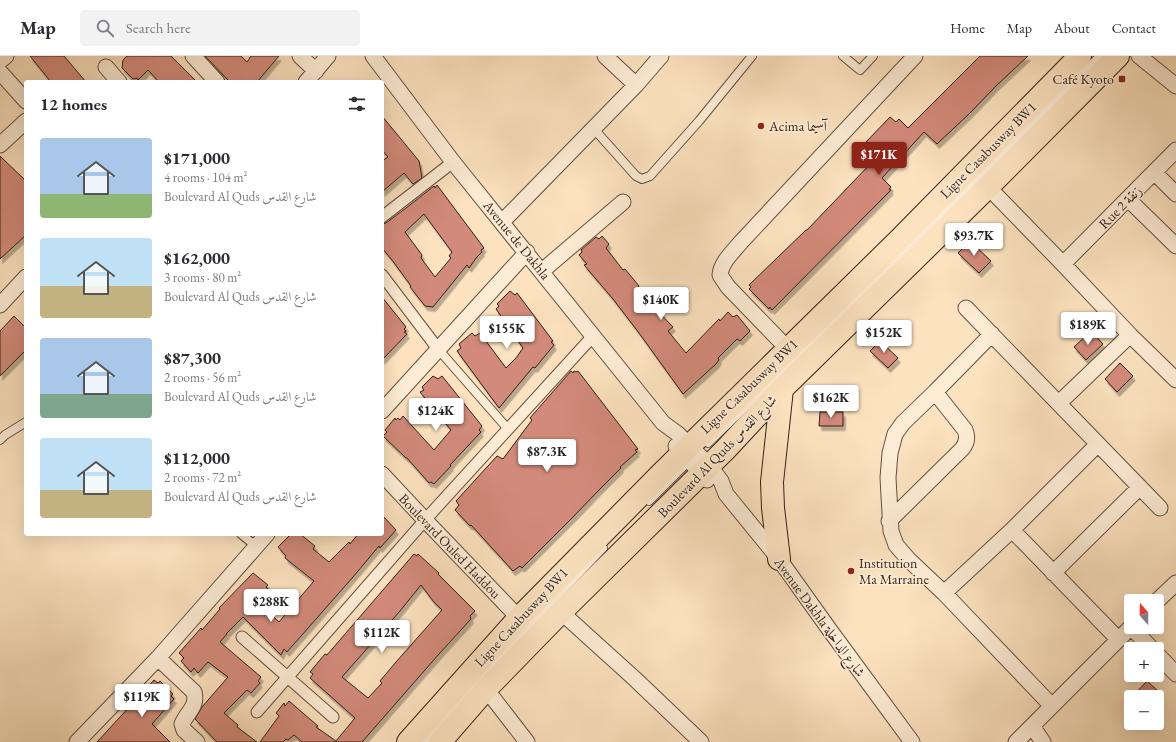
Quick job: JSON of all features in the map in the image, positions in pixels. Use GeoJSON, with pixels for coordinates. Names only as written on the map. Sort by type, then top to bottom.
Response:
{"type":"FeatureCollection","features":[{"type":"Feature","properties":{"kind":"main road","name":"Boulevard Al Quds شارع القدس"},"geometry":{"type":"LineString","coordinates":[[440,742],[486,689],[561,612],[696,460],[788,349],[900,239],[1080,56]]}},
{"type":"Feature","properties":{"kind":"main road","name":"Boulevard Al Quds شارع القدس"},"geometry":{"type":"LineString","coordinates":[[408,742],[519,618],[696,460],[725,450],[782,389],[988,187],[1118,56]]}},
{"type":"Feature","properties":{"kind":"main road"},"geometry":{"type":"LineString","coordinates":[[779,559],[773,508],[772,482],[782,389]]}},
{"type":"Feature","properties":{"kind":"street"},"geometry":{"type":"LineString","coordinates":[[0,61],[6,56]]}},
{"type":"Feature","properties":{"kind":"street"},"geometry":{"type":"LineString","coordinates":[[193,56],[215,80]]}},
{"type":"Feature","properties":{"kind":"street"},"geometry":{"type":"LineString","coordinates":[[300,56],[316,71]]}},
{"type":"Feature","properties":{"kind":"street"},"geometry":{"type":"LineString","coordinates":[[308,80],[328,56]]}},
{"type":"Feature","properties":{"kind":"street","name":"Avenue de Dakhla"},"geometry":{"type":"LineString","coordinates":[[373,56],[453,162],[527,252],[663,423],[666,433],[671,441],[696,460]]}},
{"type":"Feature","properties":{"kind":"street"},"geometry":{"type":"LineString","coordinates":[[605,56],[636,85]]}},
{"type":"Feature","properties":{"kind":"street"},"geometry":{"type":"LineString","coordinates":[[502,222],[594,129],[661,56]]}},
{"type":"Feature","properties":{"kind":"street"},"geometry":{"type":"LineString","coordinates":[[788,349],[728,286],[720,275],[720,271],[724,263],[741,242],[915,56]]}},
{"type":"Feature","properties":{"kind":"street"},"geometry":{"type":"LineString","coordinates":[[1140,56],[1176,86]]}},
{"type":"Feature","properties":{"kind":"street"},"geometry":{"type":"LineString","coordinates":[[106,67],[116,80]]}},
{"type":"Feature","properties":{"kind":"street"},"geometry":{"type":"LineString","coordinates":[[0,72],[24,99]]}},
{"type":"Feature","properties":{"kind":"street"},"geometry":{"type":"LineString","coordinates":[[0,145],[24,123]]}},
{"type":"Feature","properties":{"kind":"street","name":"Rue 2 زنقة"},"geometry":{"type":"LineString","coordinates":[[1063,264],[1176,150]]}},
{"type":"Feature","properties":{"kind":"street"},"geometry":{"type":"LineString","coordinates":[[384,215],[453,162]]}},
{"type":"Feature","properties":{"kind":"street"},"geometry":{"type":"LineString","coordinates":[[1154,172],[1176,194]]}},
{"type":"Feature","properties":{"kind":"street"},"geometry":{"type":"LineString","coordinates":[[988,187],[1130,335],[1176,380]]}},
{"type":"Feature","properties":{"kind":"street"},"geometry":{"type":"LineString","coordinates":[[1128,199],[1176,246]]}},
{"type":"Feature","properties":{"kind":"street"},"geometry":{"type":"LineString","coordinates":[[542,271],[623,202]]}},
{"type":"Feature","properties":{"kind":"street"},"geometry":{"type":"LineString","coordinates":[[384,409],[527,252]]}},
{"type":"Feature","properties":{"kind":"street"},"geometry":{"type":"LineString","coordinates":[[384,278],[438,348]]}},
{"type":"Feature","properties":{"kind":"street"},"geometry":{"type":"LineString","coordinates":[[0,305],[24,279]]}},
{"type":"Feature","properties":{"kind":"street"},"geometry":{"type":"LineString","coordinates":[[966,308],[1160,508]]}},
{"type":"Feature","properties":{"kind":"street"},"geometry":{"type":"LineString","coordinates":[[992,334],[902,423],[895,434],[890,453],[888,478],[890,531],[896,545],[909,560],[944,593],[1052,706]]}},
{"type":"Feature","properties":{"kind":"street"},"geometry":{"type":"LineString","coordinates":[[1059,403],[1130,335]]}},
{"type":"Feature","properties":{"kind":"street"},"geometry":{"type":"LineString","coordinates":[[257,712],[425,520],[593,336]]}},
{"type":"Feature","properties":{"kind":"street"},"geometry":{"type":"LineString","coordinates":[[889,521],[962,449],[966,443],[967,437],[965,430],[935,392]]}},
{"type":"Feature","properties":{"kind":"street"},"geometry":{"type":"LineString","coordinates":[[944,593],[1012,530],[1098,444]]}},
{"type":"Feature","properties":{"kind":"street","name":"Avenue Dakhla شارع الداخلة"},"geometry":{"type":"LineString","coordinates":[[696,460],[715,488],[726,494],[779,559],[912,742]]}},
{"type":"Feature","properties":{"kind":"street","name":"Boulevard Ouled Haddou"},"geometry":{"type":"LineString","coordinates":[[384,476],[519,618]]}},
{"type":"Feature","properties":{"kind":"street"},"geometry":{"type":"LineString","coordinates":[[1053,573],[1140,487]]}},
{"type":"Feature","properties":{"kind":"street"},"geometry":{"type":"LineString","coordinates":[[1012,530],[1118,639]]}},
{"type":"Feature","properties":{"kind":"street"},"geometry":{"type":"LineString","coordinates":[[77,742],[158,658],[265,536]]}},
{"type":"Feature","properties":{"kind":"street"},"geometry":{"type":"LineString","coordinates":[[1164,595],[1176,583]]}},
{"type":"Feature","properties":{"kind":"street"},"geometry":{"type":"LineString","coordinates":[[561,612],[635,679],[701,742]]}},
{"type":"Feature","properties":{"kind":"street"},"geometry":{"type":"LineString","coordinates":[[1016,742],[1124,633]]}},
{"type":"Feature","properties":{"kind":"street"},"geometry":{"type":"LineString","coordinates":[[1138,634],[1145,642]]}},
{"type":"Feature","properties":{"kind":"street"},"geometry":{"type":"LineString","coordinates":[[242,637],[333,717]]}},
{"type":"Feature","properties":{"kind":"street"},"geometry":{"type":"LineString","coordinates":[[158,658],[194,692],[194,704],[182,724],[184,730],[197,742]]}},
{"type":"Feature","properties":{"kind":"street"},"geometry":{"type":"LineString","coordinates":[[1164,661],[1176,674]]}},
{"type":"Feature","properties":{"kind":"street"},"geometry":{"type":"LineString","coordinates":[[486,689],[527,742]]}},
{"type":"Feature","properties":{"kind":"street"},"geometry":{"type":"LineString","coordinates":[[1032,726],[1043,742]]}},
{"type":"Feature","properties":{"kind":"lane"},"geometry":{"type":"LineString","coordinates":[[594,129],[636,176],[642,179],[650,176],[699,121],[752,56]]}},
{"type":"Feature","properties":{"kind":"lane"},"geometry":{"type":"LineString","coordinates":[[843,56],[860,70],[873,56]]}},
{"type":"Feature","properties":{"kind":"lane","name":"Ligne Casabusway BW1"},"geometry":{"type":"LineString","coordinates":[[680,483],[696,460],[1100,56]]}},
{"type":"Feature","properties":{"kind":"lane","name":"Ligne Casabusway BW1"},"geometry":{"type":"LineString","coordinates":[[646,504],[696,460],[1108,56]]}},
{"type":"Feature","properties":{"kind":"lane"},"geometry":{"type":"LineString","coordinates":[[438,348],[508,429]]}},
{"type":"Feature","properties":{"kind":"lane"},"geometry":{"type":"LineString","coordinates":[[0,440],[5,435],[24,423]]}},
{"type":"Feature","properties":{"kind":"lane","name":"Ligne Casabusway BW1"},"geometry":{"type":"LineString","coordinates":[[432,742],[522,642],[635,528]]}},
{"type":"Feature","properties":{"kind":"lane"},"geometry":{"type":"LineString","coordinates":[[244,536],[256,546]]}},
{"type":"Feature","properties":{"kind":"lane","name":"Ligne Casabusway BW1"},"geometry":{"type":"LineString","coordinates":[[424,742],[509,646],[607,544]]}},
{"type":"Feature","properties":{"kind":"building"},"geometry":{"type":"Polygon","coordinates":[[[30,56],[64,56],[84,80],[49,80],[30,56]]]}},
{"type":"Feature","properties":{"kind":"building"},"geometry":{"type":"Polygon","coordinates":[[[127,56],[171,56],[195,80],[157,80],[148,70],[138,80],[137,78],[133,79],[122,68],[123,60],[127,56]]]}},
{"type":"Feature","properties":{"kind":"building"},"geometry":{"type":"Polygon","coordinates":[[[205,56],[241,56],[247,62],[251,56],[279,56],[259,80],[228,80],[205,56]]]}},
{"type":"Feature","properties":{"kind":"building"},"geometry":{"type":"Polygon","coordinates":[[[980,56],[1028,56],[937,144],[924,132],[882,178],[891,187],[889,189],[891,190],[772,310],[770,307],[769,309],[749,289],[751,287],[749,285],[807,230],[875,159],[868,150],[871,147],[866,142],[890,117],[896,122],[899,119],[908,128],[980,56]]]}},
{"type":"Feature","properties":{"kind":"building"},"geometry":{"type":"Polygon","coordinates":[[[384,118],[419,161],[422,178],[413,184],[404,173],[384,190],[384,160],[388,157],[384,152],[384,118]]]}},
{"type":"Feature","properties":{"kind":"building"},"geometry":{"type":"Polygon","coordinates":[[[0,156],[24,179],[24,237],[0,259],[0,156]]]}},
{"type":"Feature","properties":{"kind":"building"},"geometry":{"type":"Polygon","coordinates":[[[437,185],[484,248],[469,268],[467,265],[433,307],[425,306],[384,250],[384,224],[434,186],[435,188],[437,185]],[[424,214],[405,232],[422,255],[421,258],[435,277],[451,258],[449,256],[452,252],[424,214]]]}},
{"type":"Feature","properties":{"kind":"building"},"geometry":{"type":"Polygon","coordinates":[[[602,236],[609,244],[606,248],[623,270],[625,269],[639,286],[637,288],[652,310],[656,309],[673,327],[668,331],[686,353],[719,319],[720,321],[728,312],[733,317],[737,315],[750,331],[740,341],[737,339],[718,358],[719,360],[716,364],[683,394],[613,299],[584,265],[587,264],[579,255],[582,252],[581,250],[596,237],[599,239],[602,236]]]}},
{"type":"Feature","properties":{"kind":"building"},"geometry":{"type":"Polygon","coordinates":[[[970,241],[991,261],[979,273],[958,253],[970,241]]]}},
{"type":"Feature","properties":{"kind":"building"},"geometry":{"type":"Polygon","coordinates":[[[510,291],[515,295],[517,293],[553,341],[551,342],[554,345],[535,368],[533,367],[499,408],[457,351],[461,348],[459,344],[472,333],[475,336],[480,333],[506,368],[516,358],[523,348],[496,309],[499,306],[497,304],[510,291]]]}},
{"type":"Feature","properties":{"kind":"building"},"geometry":{"type":"Polygon","coordinates":[[[384,300],[406,327],[404,329],[406,331],[404,332],[407,334],[384,358],[384,300]]]}},
{"type":"Feature","properties":{"kind":"building"},"geometry":{"type":"Polygon","coordinates":[[[14,316],[24,326],[24,352],[0,376],[0,331],[14,316]]]}},
{"type":"Feature","properties":{"kind":"building"},"geometry":{"type":"Polygon","coordinates":[[[1091,331],[1103,344],[1086,360],[1074,347],[1091,331]]]}},
{"type":"Feature","properties":{"kind":"building"},"geometry":{"type":"Polygon","coordinates":[[[880,341],[898,358],[888,368],[870,351],[880,341]]]}},
{"type":"Feature","properties":{"kind":"building"},"geometry":{"type":"Polygon","coordinates":[[[1120,363],[1133,376],[1117,392],[1105,379],[1120,363]]]}},
{"type":"Feature","properties":{"kind":"building"},"geometry":{"type":"Polygon","coordinates":[[[571,371],[573,373],[574,371],[578,371],[638,449],[635,450],[637,452],[620,467],[621,468],[522,568],[520,566],[513,571],[471,525],[470,526],[455,510],[459,505],[456,501],[497,456],[503,459],[532,420],[530,418],[571,371]]]}},
{"type":"Feature","properties":{"kind":"building"},"geometry":{"type":"Polygon","coordinates":[[[433,376],[438,379],[442,376],[482,426],[479,430],[481,432],[434,484],[431,482],[429,483],[407,458],[384,437],[387,432],[385,430],[395,418],[396,420],[398,418],[400,420],[403,416],[434,450],[451,430],[420,392],[424,390],[422,387],[433,376]]]}},
{"type":"Feature","properties":{"kind":"building"},"geometry":{"type":"Polygon","coordinates":[[[820,412],[843,412],[843,426],[819,426],[820,412]]]}},
{"type":"Feature","properties":{"kind":"building"},"geometry":{"type":"Polygon","coordinates":[[[384,517],[396,530],[380,548],[379,546],[287,652],[284,649],[281,655],[243,617],[220,642],[261,677],[258,681],[260,683],[251,693],[247,690],[224,713],[238,725],[237,727],[257,742],[217,742],[195,719],[202,707],[228,677],[208,662],[198,673],[194,668],[191,672],[181,661],[184,658],[179,653],[201,628],[202,630],[220,609],[219,608],[253,573],[268,585],[266,587],[269,590],[258,602],[279,622],[314,581],[285,558],[286,556],[278,547],[289,536],[302,536],[315,546],[313,549],[329,562],[349,542],[350,544],[356,536],[384,536],[384,517]]]}},
{"type":"Feature","properties":{"kind":"building"},"geometry":{"type":"Polygon","coordinates":[[[414,554],[417,556],[418,554],[439,573],[438,574],[475,611],[470,616],[471,619],[362,742],[302,742],[294,735],[283,742],[260,742],[279,716],[276,713],[284,703],[285,706],[289,701],[318,726],[316,727],[336,741],[355,718],[310,678],[313,674],[310,672],[325,654],[327,655],[414,554]],[[421,585],[342,677],[368,698],[382,683],[380,681],[442,610],[421,585]]]}},
{"type":"Feature","properties":{"kind":"building"},"geometry":{"type":"Polygon","coordinates":[[[154,680],[158,683],[160,681],[173,694],[171,696],[174,699],[152,724],[170,742],[97,742],[154,680]]]}},
{"type":"Feature","properties":{"kind":"building"},"geometry":{"type":"Polygon","coordinates":[[[1146,682],[1148,682],[1157,690],[1139,690],[1146,682]]]}},
{"type":"Feature","properties":{"kind":"place","name":"Café Kyoto"},"geometry":{"type":"Point","coordinates":[1122,79]}},
{"type":"Feature","properties":{"kind":"place","name":"Acima آسيما"},"geometry":{"type":"Point","coordinates":[761,126]}},
{"type":"Feature","properties":{"kind":"place","name":"Institution Ma Marraine"},"geometry":{"type":"Point","coordinates":[851,571]}}]}
